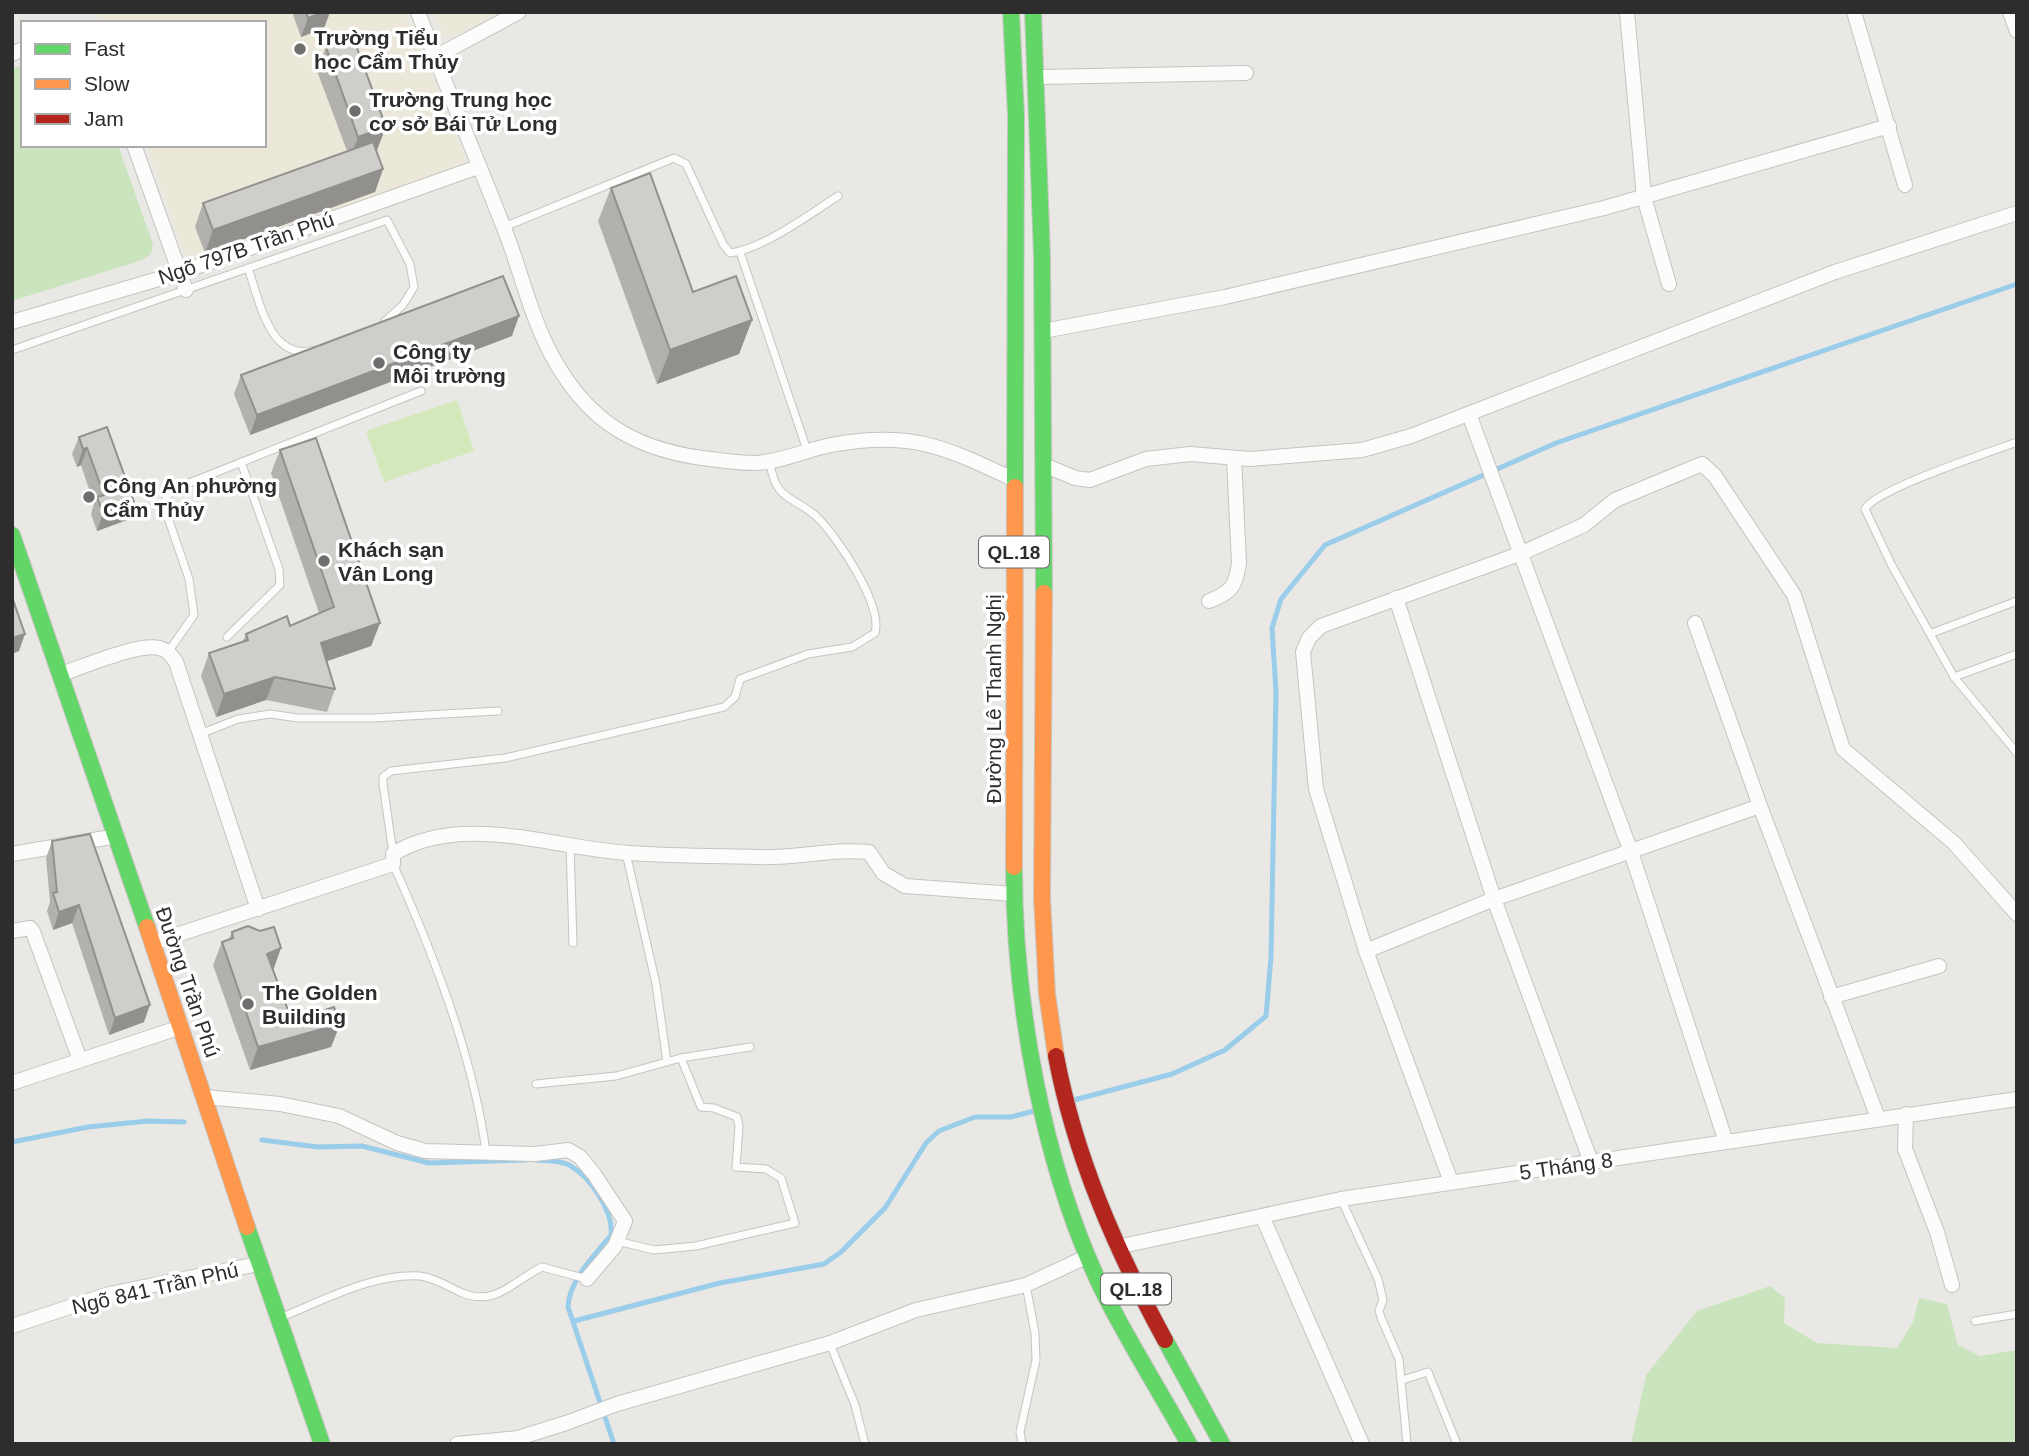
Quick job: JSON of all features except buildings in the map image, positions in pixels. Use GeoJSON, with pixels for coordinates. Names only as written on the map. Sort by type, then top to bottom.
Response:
{"type":"FeatureCollection","features":[{"type":"Feature","properties":{"kind":"main road","name":"Đường Lê Thanh Nghị"},"geometry":{"type":"LineString","coordinates":[[1011,12],[1016,115],[1014,894],[1021,1001],[1037,1091],[1046,1130],[1088,1256]]}},
{"type":"Feature","properties":{"kind":"main road","name":"QL.18"},"geometry":{"type":"LineString","coordinates":[[1033,12],[1039,77],[1043,331],[1042,864],[1048,993],[1061,1085],[1071,1124],[1117,1247],[1133,1285],[1222,1444]]}},
{"type":"Feature","properties":{"kind":"main road","name":"Đường Trần Phú"},"geometry":{"type":"LineString","coordinates":[[12,535],[117,836],[258,1264],[323,1444]]}},
{"type":"Feature","properties":{"kind":"main road"},"geometry":{"type":"LineString","coordinates":[[1014,716],[1043,717]]}},
{"type":"Feature","properties":{"kind":"main road","name":"QL.18"},"geometry":{"type":"LineString","coordinates":[[1088,1256],[1104,1292],[1189,1444]]}},
{"type":"Feature","properties":{"kind":"street"},"geometry":{"type":"LineString","coordinates":[[418,12],[504,227],[549,351],[579,397],[600,419],[636,442],[672,454],[743,463],[770,462],[807,450],[884,437],[945,447],[1013,479]]}},
{"type":"Feature","properties":{"kind":"street"},"geometry":{"type":"LineString","coordinates":[[435,57],[519,12]]}},
{"type":"Feature","properties":{"kind":"street"},"geometry":{"type":"LineString","coordinates":[[1627,12],[1644,197],[1669,284]]}},
{"type":"Feature","properties":{"kind":"street"},"geometry":{"type":"LineString","coordinates":[[1854,12],[1905,185]]}},
{"type":"Feature","properties":{"kind":"street"},"geometry":{"type":"LineString","coordinates":[[2010,12],[2017,31]]}},
{"type":"Feature","properties":{"kind":"street"},"geometry":{"type":"LineString","coordinates":[[1039,77],[1246,73]]}},
{"type":"Feature","properties":{"kind":"street"},"geometry":{"type":"LineString","coordinates":[[1043,331],[1225,297],[1644,197],[1889,126]]}},
{"type":"Feature","properties":{"kind":"street"},"geometry":{"type":"LineString","coordinates":[[135,147],[186,290]]}},
{"type":"Feature","properties":{"kind":"street","name":"Ngõ 797B Trần Phú"},"geometry":{"type":"LineString","coordinates":[[12,322],[179,273],[478,167]]}},
{"type":"Feature","properties":{"kind":"street"},"geometry":{"type":"LineString","coordinates":[[1044,465],[1075,478],[1090,480],[1146,459],[1190,454],[1234,458],[1362,450],[1411,436],[1835,272],[2017,213]]}},
{"type":"Feature","properties":{"kind":"street"},"geometry":{"type":"LineString","coordinates":[[1469,414],[1630,852],[1726,1142]]}},
{"type":"Feature","properties":{"kind":"street"},"geometry":{"type":"LineString","coordinates":[[1209,601],[1226,595],[1237,579],[1240,563],[1234,458]]}},
{"type":"Feature","properties":{"kind":"street"},"geometry":{"type":"LineString","coordinates":[[1451,1182],[1366,951],[1316,789],[1303,652],[1309,638],[1321,626],[1522,553],[1584,525],[1615,500],[1695,464],[1707,468],[1794,595],[1843,749],[1954,843],[2017,914]]}},
{"type":"Feature","properties":{"kind":"street"},"geometry":{"type":"LineString","coordinates":[[1396,598],[1494,899],[1591,1162]]}},
{"type":"Feature","properties":{"kind":"street"},"geometry":{"type":"LineString","coordinates":[[1695,623],[1760,806],[1878,1118]]}},
{"type":"Feature","properties":{"kind":"street"},"geometry":{"type":"LineString","coordinates":[[61,674],[141,650],[156,647],[168,652],[176,662],[258,909]]}},
{"type":"Feature","properties":{"kind":"street"},"geometry":{"type":"LineString","coordinates":[[1366,951],[1494,899],[1760,806]]}},
{"type":"Feature","properties":{"kind":"street"},"geometry":{"type":"LineString","coordinates":[[152,943],[258,909],[393,859],[432,838],[507,834],[626,853],[789,858],[843,849],[869,852],[883,873],[905,886],[1014,894]]}},
{"type":"Feature","properties":{"kind":"street"},"geometry":{"type":"LineString","coordinates":[[12,854],[117,836]]}},
{"type":"Feature","properties":{"kind":"street"},"geometry":{"type":"LineString","coordinates":[[12,931],[30,928],[33,932],[80,1060]]}},
{"type":"Feature","properties":{"kind":"street"},"geometry":{"type":"LineString","coordinates":[[1831,997],[1939,966]]}},
{"type":"Feature","properties":{"kind":"street"},"geometry":{"type":"LineString","coordinates":[[12,1083],[181,1027]]}},
{"type":"Feature","properties":{"kind":"street"},"geometry":{"type":"LineString","coordinates":[[205,1097],[280,1104],[339,1116],[397,1143],[425,1151],[486,1154],[568,1150],[580,1157],[623,1214],[624,1228],[617,1241],[582,1278]]}},
{"type":"Feature","properties":{"kind":"street","name":"5 Tháng 8"},"geometry":{"type":"LineString","coordinates":[[1117,1247],[1341,1199],[2017,1099]]}},
{"type":"Feature","properties":{"kind":"street"},"geometry":{"type":"LineString","coordinates":[[1906,1114],[1905,1149],[1937,1232],[1952,1285]]}},
{"type":"Feature","properties":{"kind":"street"},"geometry":{"type":"LineString","coordinates":[[1262,1216],[1362,1444]]}},
{"type":"Feature","properties":{"kind":"street"},"geometry":{"type":"LineString","coordinates":[[457,1444],[518,1438],[617,1404],[784,1353],[830,1343],[916,1310],[1026,1285],[1088,1256]]}},
{"type":"Feature","properties":{"kind":"street","name":"Ngõ 841 Trần Phú"},"geometry":{"type":"LineString","coordinates":[[12,1326],[109,1294],[258,1264]]}},
{"type":"Feature","properties":{"kind":"lane"},"geometry":{"type":"LineString","coordinates":[[504,227],[674,158],[686,164],[723,244],[730,253],[740,252],[786,228],[838,196]]}},
{"type":"Feature","properties":{"kind":"lane"},"geometry":{"type":"LineString","coordinates":[[12,350],[387,220],[410,264],[414,287],[390,320],[379,324]]}},
{"type":"Feature","properties":{"kind":"lane"},"geometry":{"type":"LineString","coordinates":[[740,252],[807,450]]}},
{"type":"Feature","properties":{"kind":"lane"},"geometry":{"type":"LineString","coordinates":[[248,268],[271,332],[278,342],[310,352],[321,347]]}},
{"type":"Feature","properties":{"kind":"lane"},"geometry":{"type":"LineString","coordinates":[[168,652],[194,615],[189,579],[167,515],[166,498],[174,489],[421,391]]}},
{"type":"Feature","properties":{"kind":"lane"},"geometry":{"type":"LineString","coordinates":[[2017,442],[1889,491],[1868,503],[1865,509],[1891,564],[1932,633],[1954,677],[2017,754]]}},
{"type":"Feature","properties":{"kind":"lane"},"geometry":{"type":"LineString","coordinates":[[486,1154],[479,1100],[416,914],[393,859],[383,778],[391,771],[505,758],[723,707],[735,697],[740,679],[808,654],[852,647],[875,633],[878,623],[870,601],[842,546],[814,515],[785,498],[771,472],[770,462]]}},
{"type":"Feature","properties":{"kind":"lane"},"geometry":{"type":"LineString","coordinates":[[227,637],[280,585],[279,569],[241,463]]}},
{"type":"Feature","properties":{"kind":"lane"},"geometry":{"type":"LineString","coordinates":[[1932,633],[2017,601]]}},
{"type":"Feature","properties":{"kind":"lane"},"geometry":{"type":"LineString","coordinates":[[1954,677],[2017,654]]}},
{"type":"Feature","properties":{"kind":"lane"},"geometry":{"type":"LineString","coordinates":[[200,734],[238,719],[270,714],[298,718],[373,718],[498,710]]}},
{"type":"Feature","properties":{"kind":"lane"},"geometry":{"type":"LineString","coordinates":[[570,844],[573,943]]}},
{"type":"Feature","properties":{"kind":"lane"},"geometry":{"type":"LineString","coordinates":[[626,853],[656,984],[667,1062]]}},
{"type":"Feature","properties":{"kind":"lane"},"geometry":{"type":"LineString","coordinates":[[536,1084],[616,1076],[681,1058],[750,1047]]}},
{"type":"Feature","properties":{"kind":"lane"},"geometry":{"type":"LineString","coordinates":[[617,1241],[654,1250],[696,1246],[795,1223],[781,1178],[766,1169],[736,1167],[739,1126],[737,1118],[714,1108],[701,1107],[681,1058]]}},
{"type":"Feature","properties":{"kind":"lane"},"geometry":{"type":"LineString","coordinates":[[1341,1199],[1378,1279],[1383,1300],[1379,1311],[1399,1359],[1407,1444]]}},
{"type":"Feature","properties":{"kind":"lane"},"geometry":{"type":"LineString","coordinates":[[278,1318],[363,1286],[395,1278],[421,1276],[443,1282],[462,1293],[491,1298],[513,1288],[542,1268],[582,1278]]}},
{"type":"Feature","properties":{"kind":"lane"},"geometry":{"type":"LineString","coordinates":[[1022,1444],[1020,1432],[1036,1360],[1035,1333],[1026,1285]]}},
{"type":"Feature","properties":{"kind":"lane"},"geometry":{"type":"LineString","coordinates":[[1975,1321],[2017,1314]]}},
{"type":"Feature","properties":{"kind":"lane"},"geometry":{"type":"LineString","coordinates":[[830,1343],[855,1405],[864,1444]]}},
{"type":"Feature","properties":{"kind":"lane"},"geometry":{"type":"LineString","coordinates":[[1402,1380],[1428,1372],[1457,1444]]}},
{"type":"Feature","properties":{"kind":"shaded area","name":"Trường Trung học cơ sở Bái Tử Long"},"geometry":{"type":"Polygon","coordinates":[[[96,12],[405,12],[467,162],[463,166],[188,264],[147,147],[266,147],[266,21],[99,21],[96,12]]]}},
{"type":"Feature","properties":{"kind":"shaded area"},"geometry":{"type":"Polygon","coordinates":[[[434,12],[500,12],[453,37],[443,35],[434,12]]]}},
{"type":"Feature","properties":{"kind":"green space"},"geometry":{"type":"Polygon","coordinates":[[[21,66],[21,147],[119,147],[153,244],[151,254],[142,260],[12,301],[12,69],[21,66]]]}},
{"type":"Feature","properties":{"kind":"green space"},"geometry":{"type":"Polygon","coordinates":[[[457,400],[474,451],[384,482],[366,431],[457,400]]]}},
{"type":"Feature","properties":{"kind":"green space"},"geometry":{"type":"Polygon","coordinates":[[[1770,1286],[1785,1298],[1784,1323],[1817,1343],[1897,1348],[1913,1322],[1919,1298],[1947,1304],[1958,1345],[1980,1356],[2017,1350],[2017,1444],[1631,1444],[1646,1375],[1697,1311],[1770,1286]]]}},
{"type":"Feature","properties":{"kind":"waterway"},"geometry":{"type":"LineString","coordinates":[[1074,1100],[1172,1074],[1225,1050],[1266,1016],[1271,957],[1276,692],[1272,628],[1281,599],[1325,545],[1556,443],[2017,284]]}},
{"type":"Feature","properties":{"kind":"waterway"},"geometry":{"type":"LineString","coordinates":[[574,1321],[720,1283],[824,1264],[841,1252],[885,1208],[926,1143],[939,1131],[975,1117],[1011,1117],[1034,1111]]}},
{"type":"Feature","properties":{"kind":"waterway"},"geometry":{"type":"LineString","coordinates":[[12,1142],[88,1127],[148,1121],[184,1122]]}},
{"type":"Feature","properties":{"kind":"waterway"},"geometry":{"type":"LineString","coordinates":[[262,1140],[318,1147],[362,1146],[429,1163],[526,1160]]}},
{"type":"Feature","properties":{"kind":"waterway"},"geometry":{"type":"LineString","coordinates":[[536,1160],[561,1162],[577,1170],[599,1196],[609,1216],[611,1235],[578,1278],[569,1297],[568,1307],[614,1444]]}},
{"type":"Feature","properties":{"kind":"traffic: fast"},"geometry":{"type":"LineString","coordinates":[[1011,12],[1016,115],[1015,487]]}},
{"type":"Feature","properties":{"kind":"traffic: fast"},"geometry":{"type":"LineString","coordinates":[[1033,12],[1042,256],[1044,593]]}},
{"type":"Feature","properties":{"kind":"traffic: fast"},"geometry":{"type":"LineString","coordinates":[[12,535],[147,927]]}},
{"type":"Feature","properties":{"kind":"traffic: fast"},"geometry":{"type":"LineString","coordinates":[[1014,867],[1019,974],[1026,1029],[1048,1138],[1064,1192],[1103,1291],[1189,1444]]}},
{"type":"Feature","properties":{"kind":"traffic: fast"},"geometry":{"type":"LineString","coordinates":[[247,1227],[322,1444]]}},
{"type":"Feature","properties":{"kind":"traffic: fast"},"geometry":{"type":"LineString","coordinates":[[1165,1340],[1222,1444]]}},
{"type":"Feature","properties":{"kind":"traffic: slow"},"geometry":{"type":"LineString","coordinates":[[1014,867],[1015,487]]}},
{"type":"Feature","properties":{"kind":"traffic: slow"},"geometry":{"type":"LineString","coordinates":[[1044,593],[1042,898],[1047,994],[1056,1056]]}},
{"type":"Feature","properties":{"kind":"traffic: slow"},"geometry":{"type":"LineString","coordinates":[[147,927],[247,1227]]}},
{"type":"Feature","properties":{"kind":"traffic: jam"},"geometry":{"type":"LineString","coordinates":[[1056,1056],[1074,1130],[1099,1202],[1130,1272],[1165,1340]]}},
{"type":"Feature","properties":{"kind":"place","name":"Trường Tiểu học Cẩm Thủy"},"geometry":{"type":"Point","coordinates":[300,49]}},
{"type":"Feature","properties":{"kind":"place","name":"Trường Trung học cơ sở Bái Tử Long"},"geometry":{"type":"Point","coordinates":[355,111]}},
{"type":"Feature","properties":{"kind":"place","name":"Công ty Môi trường"},"geometry":{"type":"Point","coordinates":[379,363]}},
{"type":"Feature","properties":{"kind":"place","name":"Công An phường Cẩm Thủy"},"geometry":{"type":"Point","coordinates":[89,497]}},
{"type":"Feature","properties":{"kind":"place","name":"Khách sạn Vân Long"},"geometry":{"type":"Point","coordinates":[324,561]}},
{"type":"Feature","properties":{"kind":"place","name":"The Golden Building"},"geometry":{"type":"Point","coordinates":[248,1004]}}]}
